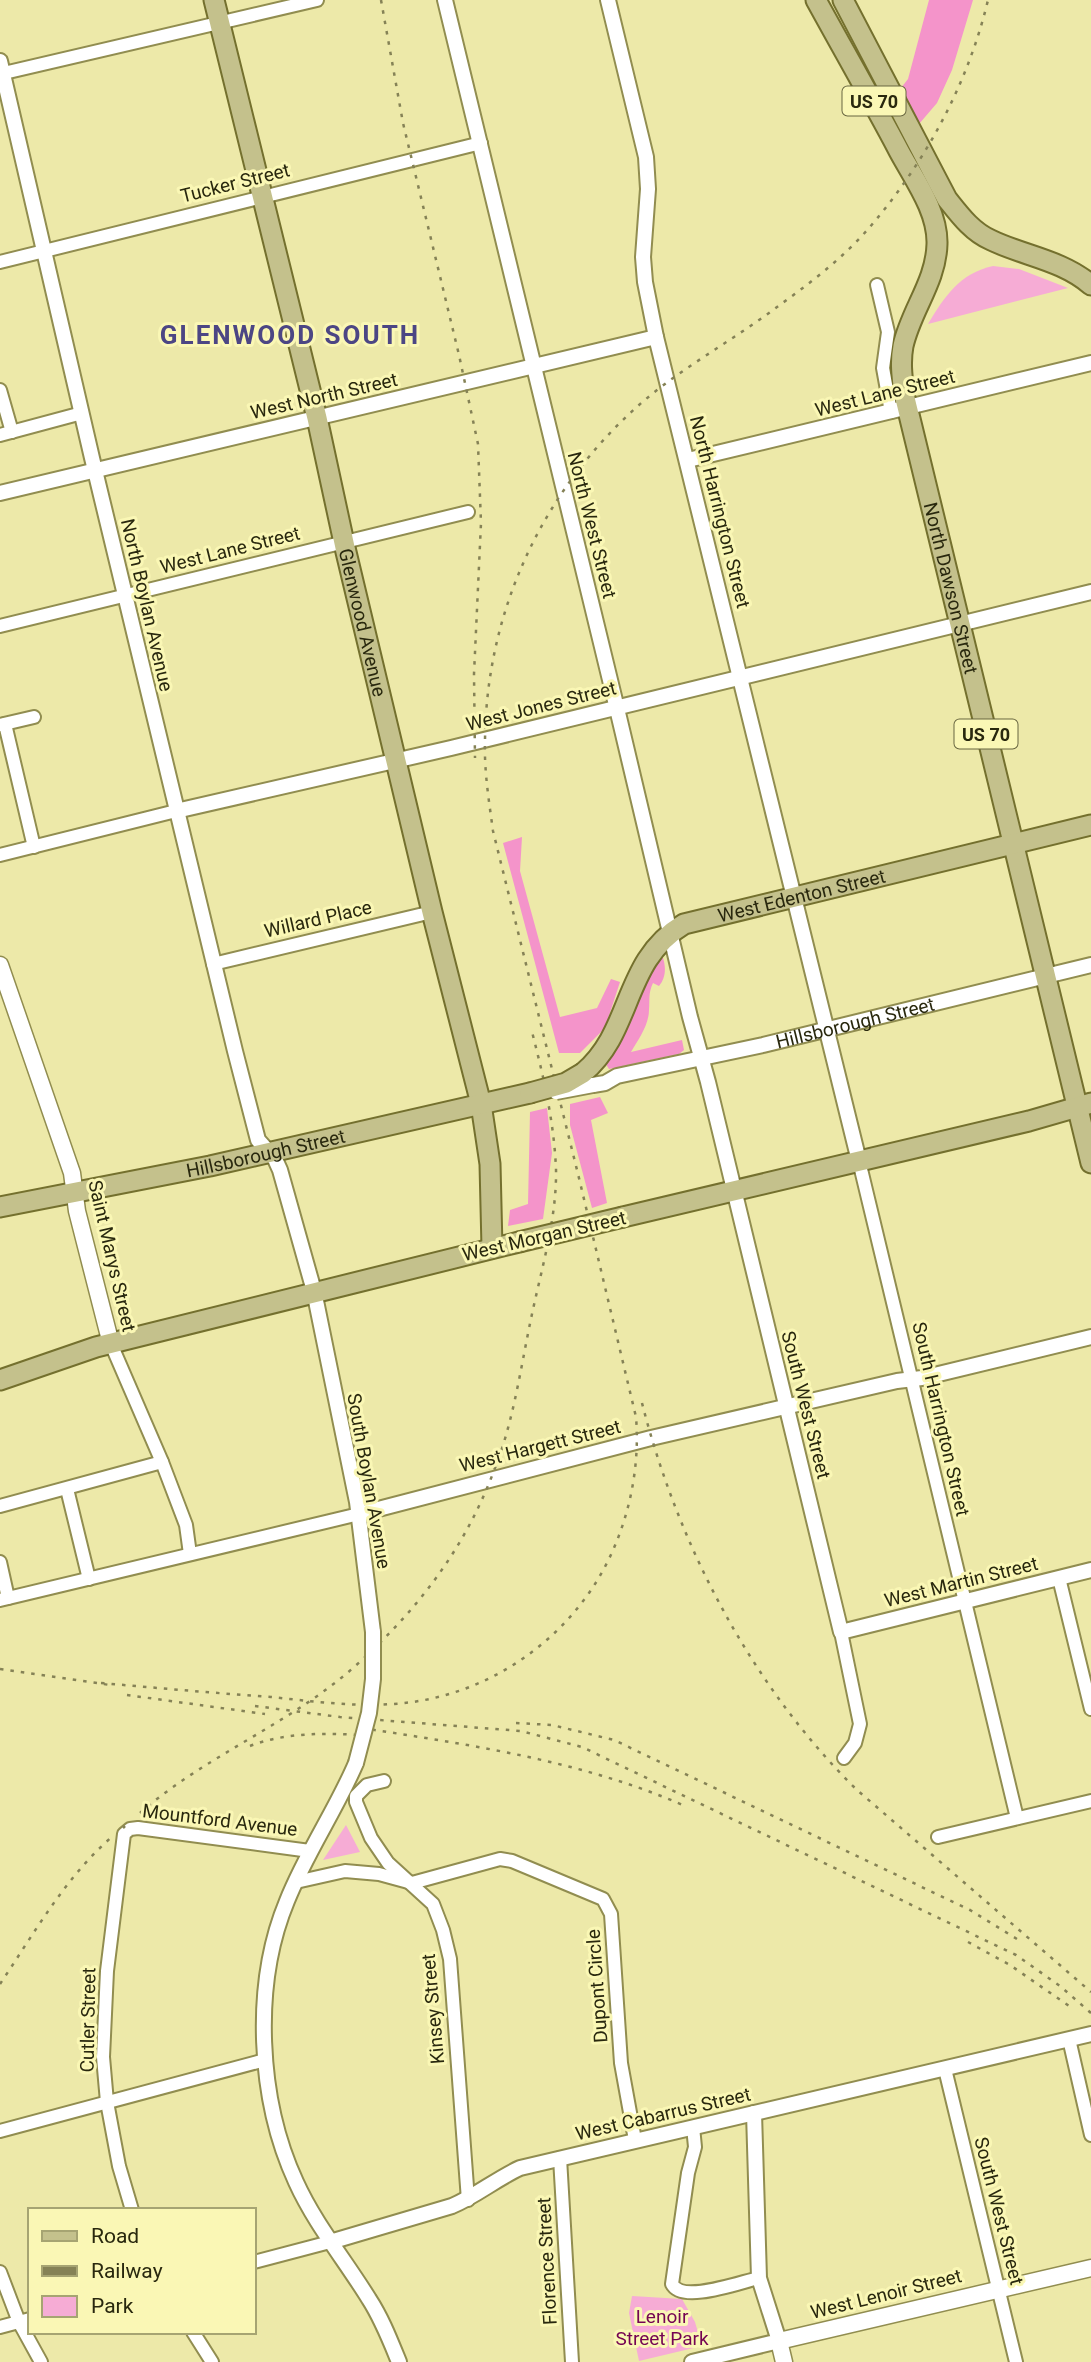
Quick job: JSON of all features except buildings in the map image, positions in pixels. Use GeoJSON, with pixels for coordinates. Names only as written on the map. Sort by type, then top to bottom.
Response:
{"type":"FeatureCollection","features":[{"type":"Feature","properties":{"kind":"main road","name":"Glenwood Avenue"},"geometry":{"type":"LineString","coordinates":[[214,0],[317,418],[432,912],[481,1104],[490,1164],[492,1248]]}},
{"type":"Feature","properties":{"kind":"main road","name":"North Dawson Street"},"geometry":{"type":"LineString","coordinates":[[816,0],[861,83],[874,101],[935,223],[935,262],[930,281],[903,345],[899,410],[959,624],[1045,976]]}},
{"type":"Feature","properties":{"kind":"main road","name":"US 70"},"geometry":{"type":"LineString","coordinates":[[843,0],[947,199],[966,222],[988,239],[1069,269],[1091,285]]}},
{"type":"Feature","properties":{"kind":"main road"},"geometry":{"type":"LineString","coordinates":[[856,0],[880,72]]}},
{"type":"Feature","properties":{"kind":"main road","name":"West Edenton Street"},"geometry":{"type":"LineString","coordinates":[[591,1077],[613,1037],[642,967],[653,951],[684,924],[1091,825]]}},
{"type":"Feature","properties":{"kind":"main road","name":"Saint Marys Street"},"geometry":{"type":"LineString","coordinates":[[0,965],[72,1173],[77,1211],[111,1343]]}},
{"type":"Feature","properties":{"kind":"main road","name":"US 70"},"geometry":{"type":"LineString","coordinates":[[1045,976],[1084,1106],[1091,1163]]}},
{"type":"Feature","properties":{"kind":"main road","name":"Hillsborough Street"},"geometry":{"type":"LineString","coordinates":[[0,1207],[268,1152],[591,1077]]}},
{"type":"Feature","properties":{"kind":"main road","name":"West Morgan Street"},"geometry":{"type":"LineString","coordinates":[[0,1380],[111,1343],[314,1291],[1084,1106]]}},
{"type":"Feature","properties":{"kind":"main road","name":"West Lenoir Street"},"geometry":{"type":"LineString","coordinates":[[779,2341],[1091,2267]]}},
{"type":"Feature","properties":{"kind":"main road"},"geometry":{"type":"LineString","coordinates":[[779,2341],[784,2362]]}},
{"type":"Feature","properties":{"kind":"street"},"geometry":{"type":"LineString","coordinates":[[1,69],[317,0]]}},
{"type":"Feature","properties":{"kind":"street","name":"North West Street"},"geometry":{"type":"LineString","coordinates":[[444,0],[481,143],[701,1059]]}},
{"type":"Feature","properties":{"kind":"street","name":"North Harrington Street"},"geometry":{"type":"LineString","coordinates":[[608,0],[646,157],[648,189],[643,257],[656,337],[827,1029]]}},
{"type":"Feature","properties":{"kind":"street","name":"North Boylan Avenue"},"geometry":{"type":"LineString","coordinates":[[1,69],[213,964],[258,1140],[268,1152]]}},
{"type":"Feature","properties":{"kind":"street","name":"Tucker Street"},"geometry":{"type":"LineString","coordinates":[[0,262],[481,143]]}},
{"type":"Feature","properties":{"kind":"street","name":"North Dawson Street"},"geometry":{"type":"LineString","coordinates":[[877,285],[888,332],[883,368],[899,410]]}},
{"type":"Feature","properties":{"kind":"street","name":"West North Street"},"geometry":{"type":"LineString","coordinates":[[0,493],[656,337]]}},
{"type":"Feature","properties":{"kind":"street","name":"West Lane Street"},"geometry":{"type":"LineString","coordinates":[[688,460],[1091,363]]}},
{"type":"Feature","properties":{"kind":"street"},"geometry":{"type":"LineString","coordinates":[[0,390],[6,433],[82,413]]}},
{"type":"Feature","properties":{"kind":"street","name":"West Lane Street"},"geometry":{"type":"LineString","coordinates":[[0,626],[468,512]]}},
{"type":"Feature","properties":{"kind":"street","name":"West Jones Street"},"geometry":{"type":"LineString","coordinates":[[0,855],[176,811],[741,679],[1091,592]]}},
{"type":"Feature","properties":{"kind":"street"},"geometry":{"type":"LineString","coordinates":[[34,717],[2,725],[34,847]]}},
{"type":"Feature","properties":{"kind":"street","name":"Willard Place"},"geometry":{"type":"LineString","coordinates":[[213,964],[432,912]]}},
{"type":"Feature","properties":{"kind":"street","name":"Hillsborough Street"},"geometry":{"type":"LineString","coordinates":[[591,1077],[605,1083],[617,1076],[701,1059],[1091,965]]}},
{"type":"Feature","properties":{"kind":"street","name":"South Harrington Street"},"geometry":{"type":"LineString","coordinates":[[827,1029],[1017,1818]]}},
{"type":"Feature","properties":{"kind":"street","name":"South West Street"},"geometry":{"type":"LineString","coordinates":[[701,1059],[841,1632],[860,1724],[855,1744],[844,1758]]}},
{"type":"Feature","properties":{"kind":"street","name":"South Boylan Avenue"},"geometry":{"type":"LineString","coordinates":[[268,1152],[280,1170],[314,1291],[359,1514],[373,1632],[373,1679],[369,1713],[356,1763],[287,1901],[272,1950],[264,2008],[265,2060],[276,2118],[296,2182],[330,2242],[371,2301],[399,2362]]}},
{"type":"Feature","properties":{"kind":"street","name":"West Hargett Street"},"geometry":{"type":"LineString","coordinates":[[4,1599],[359,1514],[596,1452],[1091,1337]]}},
{"type":"Feature","properties":{"kind":"street","name":"Saint Marys Street"},"geometry":{"type":"LineString","coordinates":[[111,1343],[186,1525],[190,1555]]}},
{"type":"Feature","properties":{"kind":"street"},"geometry":{"type":"LineString","coordinates":[[0,1506],[162,1462]]}},
{"type":"Feature","properties":{"kind":"street"},"geometry":{"type":"LineString","coordinates":[[67,1489],[89,1579]]}},
{"type":"Feature","properties":{"kind":"street"},"geometry":{"type":"LineString","coordinates":[[0,1562],[4,1599]]}},
{"type":"Feature","properties":{"kind":"street","name":"West Martin Street"},"geometry":{"type":"LineString","coordinates":[[841,1632],[1091,1570]]}},
{"type":"Feature","properties":{"kind":"street"},"geometry":{"type":"LineString","coordinates":[[1059,1578],[1091,1709]]}},
{"type":"Feature","properties":{"kind":"street","name":"Kinsey Street"},"geometry":{"type":"LineString","coordinates":[[384,1781],[366,1785],[356,1796],[356,1802],[371,1838],[388,1863],[433,1904],[449,1954],[468,2200]]}},
{"type":"Feature","properties":{"kind":"street"},"geometry":{"type":"LineString","coordinates":[[938,1837],[1091,1801]]}},
{"type":"Feature","properties":{"kind":"street","name":"Mountford Avenue"},"geometry":{"type":"LineString","coordinates":[[127,1831],[133,1828],[310,1851]]}},
{"type":"Feature","properties":{"kind":"street","name":"Cutler Street"},"geometry":{"type":"LineString","coordinates":[[127,1831],[123,1838],[103,2023],[103,2057],[107,2102],[131,2208]]}},
{"type":"Feature","properties":{"kind":"street","name":"Dupont Circle"},"geometry":{"type":"LineString","coordinates":[[296,1882],[345,1871],[363,1871],[412,1883],[500,1859],[512,1861],[603,1899],[611,1914],[621,2063],[635,2140]]}},
{"type":"Feature","properties":{"kind":"street","name":"West Cabarrus Street"},"geometry":{"type":"LineString","coordinates":[[256,2261],[436,2213],[468,2200],[502,2176],[520,2168],[1091,2034]]}},
{"type":"Feature","properties":{"kind":"street"},"geometry":{"type":"LineString","coordinates":[[1069,2039],[1091,2135]]}},
{"type":"Feature","properties":{"kind":"street"},"geometry":{"type":"LineString","coordinates":[[0,2131],[265,2060]]}},
{"type":"Feature","properties":{"kind":"street","name":"South West Street"},"geometry":{"type":"LineString","coordinates":[[945,2068],[1016,2362]]}},
{"type":"Feature","properties":{"kind":"street"},"geometry":{"type":"LineString","coordinates":[[754,2113],[759,2278],[779,2341]]}},
{"type":"Feature","properties":{"kind":"street"},"geometry":{"type":"LineString","coordinates":[[693,2127],[695,2147],[688,2173],[673,2288],[680,2292],[694,2293],[759,2278]]}},
{"type":"Feature","properties":{"kind":"street","name":"Florence Street"},"geometry":{"type":"LineString","coordinates":[[560,2158],[572,2362]]}},
{"type":"Feature","properties":{"kind":"street"},"geometry":{"type":"LineString","coordinates":[[0,2272],[24,2321],[0,2327]]}},
{"type":"Feature","properties":{"kind":"street"},"geometry":{"type":"LineString","coordinates":[[29,2334],[41,2362]]}},
{"type":"Feature","properties":{"kind":"street"},"geometry":{"type":"LineString","coordinates":[[194,2334],[212,2362]]}},
{"type":"Feature","properties":{"kind":"street","name":"West Lenoir Street"},"geometry":{"type":"LineString","coordinates":[[692,2362],[779,2341]]}},
{"type":"Feature","properties":{"kind":"green space"},"geometry":{"type":"Polygon","coordinates":[[[993,266],[1019,269],[1068,288],[928,324],[940,305],[962,280],[981,269],[993,266]]]}},
{"type":"Feature","properties":{"kind":"green space"},"geometry":{"type":"Polygon","coordinates":[[[346,1825],[360,1852],[323,1860],[346,1825]]]}},
{"type":"Feature","properties":{"kind":"green space","name":"Lenoir Street Park"},"geometry":{"type":"Polygon","coordinates":[[[632,2296],[682,2299],[695,2322],[702,2346],[639,2361],[629,2313],[632,2296]]]}},
{"type":"Feature","properties":{"kind":"shaded area"},"geometry":{"type":"Polygon","coordinates":[[[929,0],[973,0],[952,70],[937,103],[919,124],[901,88],[908,79],[929,0]]]}},
{"type":"Feature","properties":{"kind":"shaded area"},"geometry":{"type":"Polygon","coordinates":[[[522,837],[520,871],[560,1017],[597,1008],[611,979],[620,982],[605,1028],[580,1053],[559,1053],[503,843],[522,837]]]}},
{"type":"Feature","properties":{"kind":"shaded area"},"geometry":{"type":"Polygon","coordinates":[[[654,955],[663,958],[664,976],[659,986],[653,983],[649,1016],[631,1052],[682,1040],[684,1050],[679,1054],[609,1069],[604,1061],[654,955]]]}},
{"type":"Feature","properties":{"kind":"shaded area"},"geometry":{"type":"Polygon","coordinates":[[[600,1097],[608,1113],[591,1120],[607,1203],[592,1208],[570,1125],[570,1104],[600,1097]]]}},
{"type":"Feature","properties":{"kind":"shaded area"},"geometry":{"type":"Polygon","coordinates":[[[547,1108],[552,1153],[543,1219],[508,1226],[510,1210],[528,1204],[530,1112],[547,1108]]]}},
{"type":"Feature","properties":{"kind":"railway"},"geometry":{"type":"LineString","coordinates":[[381,0],[403,123],[478,444],[481,523],[474,674],[475,758]]}},
{"type":"Feature","properties":{"kind":"railway"},"geometry":{"type":"LineString","coordinates":[[101,1683],[378,1705],[451,1694],[504,1671],[528,1655],[571,1616],[601,1574],[612,1553],[628,1509],[636,1463],[636,1417],[493,831],[485,741],[488,693],[496,646],[526,557],[548,515],[574,476],[605,439],[655,392],[825,270],[859,239],[889,203],[942,121],[969,62],[988,0]]}},
{"type":"Feature","properties":{"kind":"railway"},"geometry":{"type":"LineString","coordinates":[[140,1813],[192,1774],[301,1707],[353,1668],[398,1624],[437,1577],[454,1552],[483,1498],[507,1431],[548,1242],[556,1187],[553,1133],[531,1028]]}},
{"type":"Feature","properties":{"kind":"railway"},"geometry":{"type":"LineString","coordinates":[[642,1403],[657,1456],[698,1561],[752,1660],[784,1706],[819,1750],[857,1790],[1091,1992]]}},
{"type":"Feature","properties":{"kind":"railway"},"geometry":{"type":"LineString","coordinates":[[0,1669],[110,1685]]}},
{"type":"Feature","properties":{"kind":"railway"},"geometry":{"type":"LineString","coordinates":[[127,1695],[265,1714]]}},
{"type":"Feature","properties":{"kind":"railway"},"geometry":{"type":"LineString","coordinates":[[255,1706],[340,1717],[521,1731],[582,1747],[1016,1955],[1060,1986],[1091,2013]]}},
{"type":"Feature","properties":{"kind":"railway"},"geometry":{"type":"LineString","coordinates":[[516,1723],[552,1725],[614,1740],[970,1910],[1017,1939]]}},
{"type":"Feature","properties":{"kind":"railway"},"geometry":{"type":"LineString","coordinates":[[362,1728],[526,1756],[607,1777],[685,1806]]}},
{"type":"Feature","properties":{"kind":"railway"},"geometry":{"type":"LineString","coordinates":[[250,1746],[296,1735],[374,1736]]}},
{"type":"Feature","properties":{"kind":"railway"},"geometry":{"type":"LineString","coordinates":[[0,1984],[66,1886],[114,1835]]}},
{"type":"Feature","properties":{"kind":"railway"},"geometry":{"type":"LineString","coordinates":[[968,1942],[1010,1965],[1069,2006]]}},
{"type":"Feature","properties":{"kind":"district","name":"GLENWOOD SOUTH"},"geometry":{"type":"Point","coordinates":[290,335]}}]}
